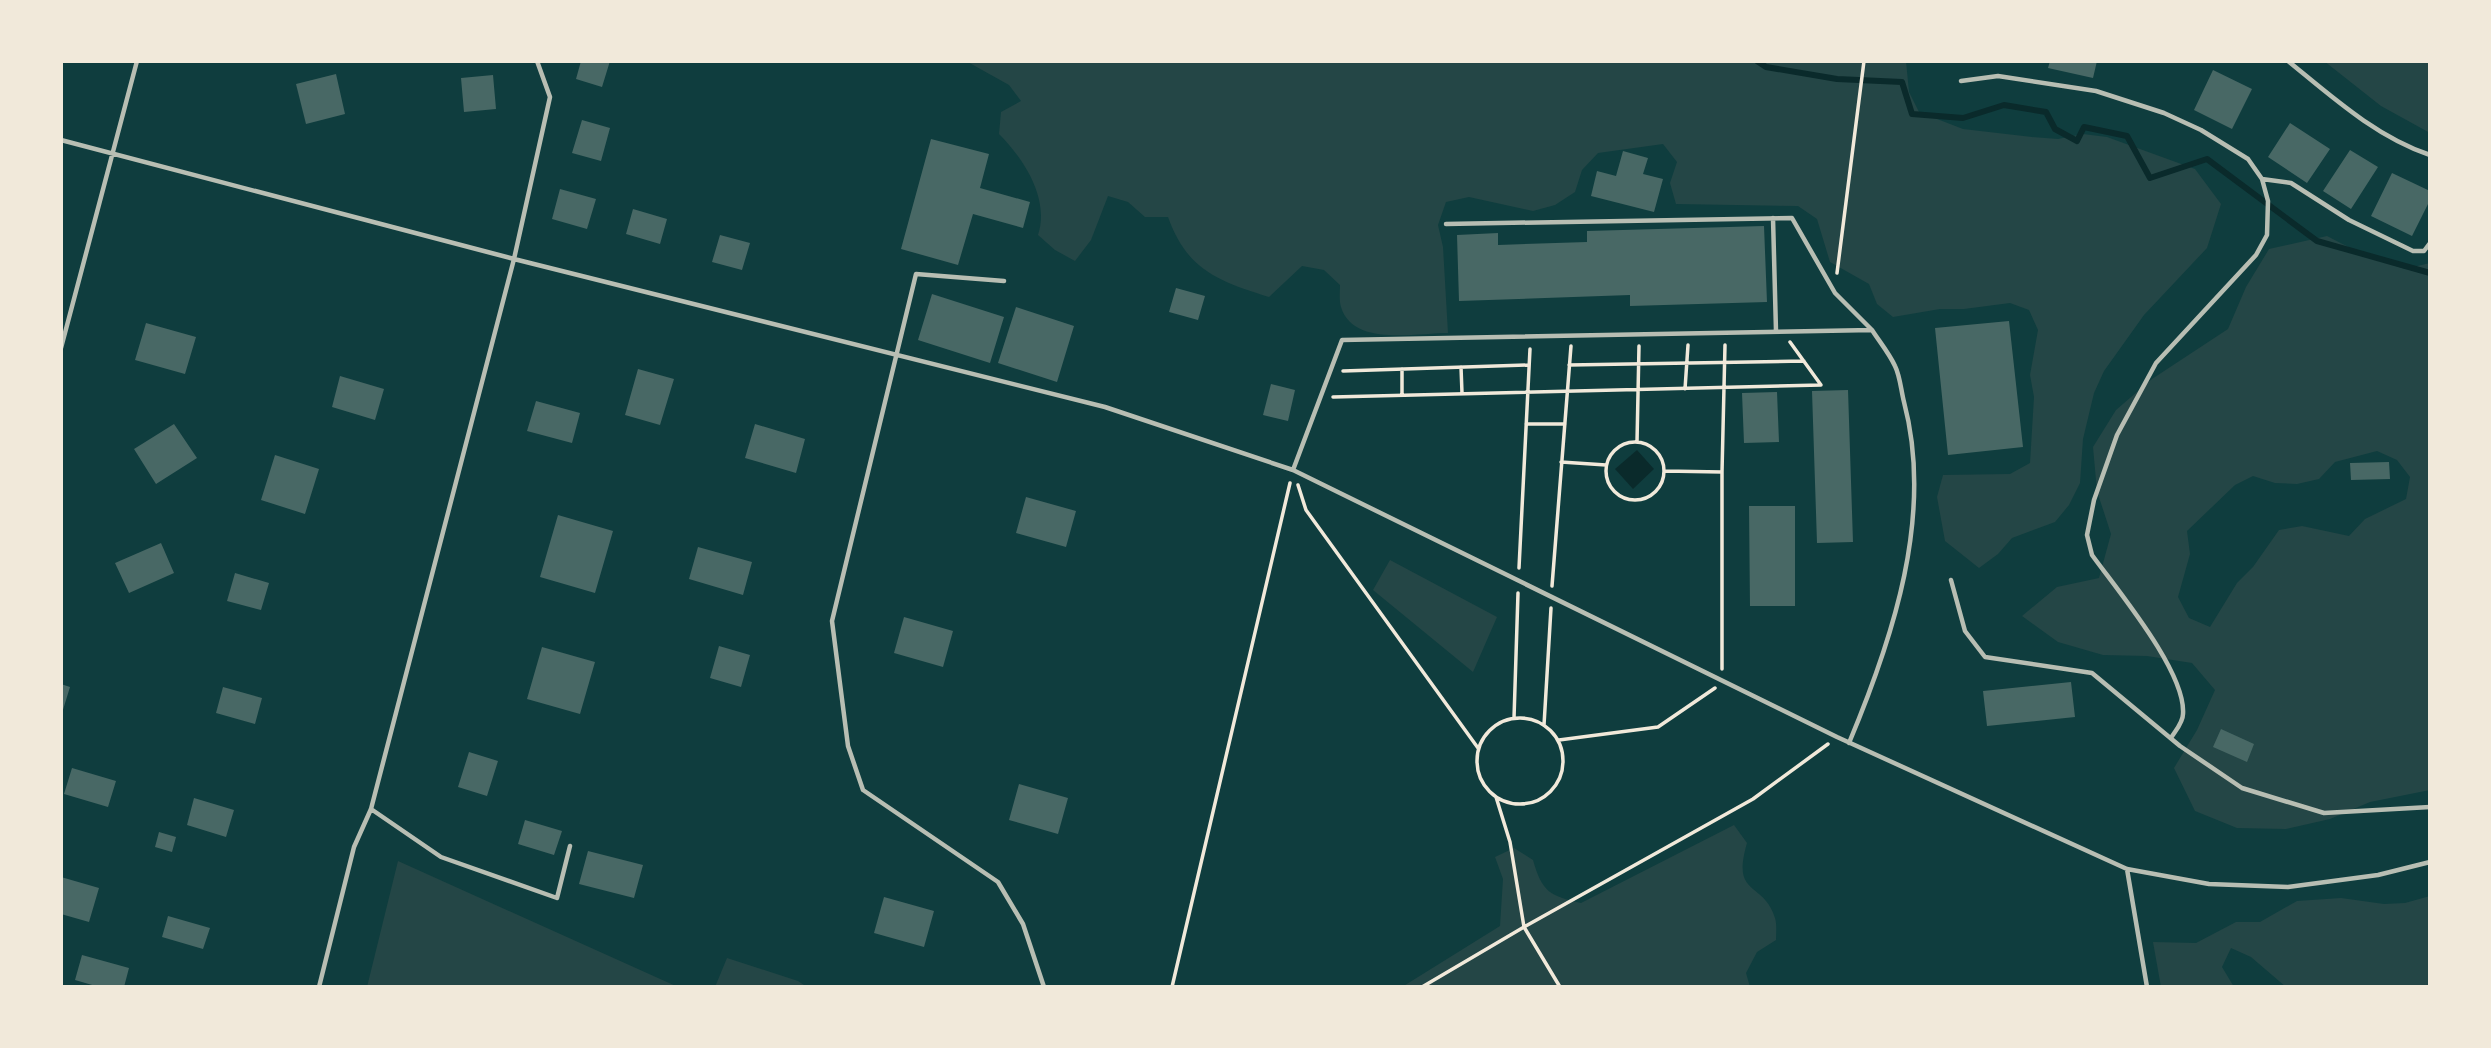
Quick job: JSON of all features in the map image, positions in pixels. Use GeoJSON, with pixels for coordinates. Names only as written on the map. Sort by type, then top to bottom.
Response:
{"type":"FeatureCollection","features":[{"type":"Feature","properties":{"kind":"lane"},"geometry":{"type":"LineString","coordinates":[[61,348],[137,61]]}},
{"type":"Feature","properties":{"kind":"lane"},"geometry":{"type":"LineString","coordinates":[[319,987],[354,847],[371,809],[514,259],[550,97],[537,61]]}},
{"type":"Feature","properties":{"kind":"lane"},"geometry":{"type":"LineString","coordinates":[[2288,61],[2351,112],[2413,149],[2430,155]]}},
{"type":"Feature","properties":{"kind":"lane"},"geometry":{"type":"LineString","coordinates":[[1961,81],[1998,76],[2096,91],[2164,113],[2202,130],[2248,159],[2262,178],[2268,201],[2267,235],[2256,255],[2156,363],[2117,435],[2094,500],[2087,535],[2092,555],[2168,665],[2183,697],[2184,718],[2171,738]]}},
{"type":"Feature","properties":{"kind":"lane"},"geometry":{"type":"LineString","coordinates":[[61,140],[514,259],[1105,407],[1293,470],[1849,743],[2127,869],[2209,884],[2288,887],[2378,875],[2430,862]]}},
{"type":"Feature","properties":{"kind":"lane"},"geometry":{"type":"LineString","coordinates":[[2262,178],[2291,183],[2349,220],[2413,251],[2424,251],[2430,243]]}},
{"type":"Feature","properties":{"kind":"lane"},"geometry":{"type":"LineString","coordinates":[[1773,218],[1779,331]]}},
{"type":"Feature","properties":{"kind":"lane"},"geometry":{"type":"LineString","coordinates":[[1446,223],[1792,218],[1835,293],[1872,330],[1895,366],[1909,421],[1917,481],[1906,564],[1875,680],[1849,743]]}},
{"type":"Feature","properties":{"kind":"lane"},"geometry":{"type":"LineString","coordinates":[[1004,281],[916,274],[832,621],[848,746],[863,790],[998,882],[1023,924],[1044,987]]}},
{"type":"Feature","properties":{"kind":"lane"},"geometry":{"type":"LineString","coordinates":[[1293,470],[1342,340],[1872,330]]}},
{"type":"Feature","properties":{"kind":"lane"},"geometry":{"type":"LineString","coordinates":[[1951,580],[1965,631],[1985,657],[2092,673],[2171,738],[2242,788],[2324,813],[2430,807]]}},
{"type":"Feature","properties":{"kind":"lane"},"geometry":{"type":"LineString","coordinates":[[371,809],[441,857],[557,898],[570,846]]}},
{"type":"Feature","properties":{"kind":"lane"},"geometry":{"type":"LineString","coordinates":[[2127,869],[2147,987]]}},
{"type":"Feature","properties":{"kind":"path"},"geometry":{"type":"LineString","coordinates":[[1835,293],[1864,61]]}},
{"type":"Feature","properties":{"kind":"path"},"geometry":{"type":"LineString","coordinates":[[1320,398],[1821,386],[1779,331]]}},
{"type":"Feature","properties":{"kind":"path"},"geometry":{"type":"LineString","coordinates":[[1559,740],[1658,727],[1712,692],[1722,679],[1722,472],[1726,332]]}},
{"type":"Feature","properties":{"kind":"path"},"geometry":{"type":"LineString","coordinates":[[1685,389],[1689,333]]}},
{"type":"Feature","properties":{"kind":"path"},"geometry":{"type":"LineString","coordinates":[[1637,442],[1640,334]]}},
{"type":"Feature","properties":{"kind":"path"},"geometry":{"type":"LineString","coordinates":[[1544,725],[1571,335]]}},
{"type":"Feature","properties":{"kind":"path"},"geometry":{"type":"LineString","coordinates":[[1514,718],[1518,580],[1531,336]]}},
{"type":"Feature","properties":{"kind":"path"},"geometry":{"type":"LineString","coordinates":[[1569,365],[1804,361]]}},
{"type":"Feature","properties":{"kind":"path"},"geometry":{"type":"LineString","coordinates":[[1330,371],[1529,365]]}},
{"type":"Feature","properties":{"kind":"path"},"geometry":{"type":"LineString","coordinates":[[1461,367],[1462,394]]}},
{"type":"Feature","properties":{"kind":"path"},"geometry":{"type":"LineString","coordinates":[[1402,369],[1402,396]]}},
{"type":"Feature","properties":{"kind":"path"},"geometry":{"type":"LineString","coordinates":[[1526,424],[1565,424]]}},
{"type":"Feature","properties":{"kind":"path"},"geometry":{"type":"LineString","coordinates":[[1637,442],[1653,448],[1664,471],[1657,489],[1641,499],[1632,499],[1615,491],[1606,475],[1606,465],[1614,450],[1637,442]]}},
{"type":"Feature","properties":{"kind":"path"},"geometry":{"type":"LineString","coordinates":[[1562,463],[1606,465]]}},
{"type":"Feature","properties":{"kind":"path"},"geometry":{"type":"LineString","coordinates":[[1293,470],[1306,510],[1478,748]]}},
{"type":"Feature","properties":{"kind":"path"},"geometry":{"type":"LineString","coordinates":[[1172,987],[1293,470]]}},
{"type":"Feature","properties":{"kind":"path"},"geometry":{"type":"LineString","coordinates":[[1664,471],[1722,472]]}},
{"type":"Feature","properties":{"kind":"path"},"geometry":{"type":"LineString","coordinates":[[1496,797],[1515,804],[1530,803],[1553,790],[1561,777],[1564,763],[1559,740],[1544,725],[1524,717],[1493,726],[1478,748],[1476,763],[1480,778],[1496,797],[1510,842],[1524,927],[1560,987]]}},
{"type":"Feature","properties":{"kind":"path"},"geometry":{"type":"LineString","coordinates":[[1422,987],[1753,799],[1837,737]]}},
{"type":"Feature","properties":{"kind":"shaded area"},"geometry":{"type":"Polygon","coordinates":[[[966,61],[1906,61],[1909,92],[1919,112],[1963,129],[2058,139],[2083,134],[2107,137],[2195,169],[2221,204],[2207,248],[2144,315],[2104,371],[2094,393],[2083,439],[2080,483],[2069,505],[2055,522],[2012,538],[1998,554],[1979,568],[1945,541],[1937,497],[1943,475],[2010,474],[2030,463],[2034,397],[2030,375],[2038,330],[2029,310],[2010,303],[1940,309],[1893,317],[1877,304],[1869,284],[1830,262],[1817,219],[1798,206],[1676,204],[1670,183],[1677,162],[1663,144],[1598,153],[1582,170],[1575,192],[1555,205],[1533,211],[1469,197],[1446,202],[1438,225],[1443,247],[1448,333],[1372,333],[1358,328],[1348,320],[1340,305],[1340,285],[1324,270],[1302,266],[1269,297],[1251,291],[1206,271],[1185,250],[1168,217],[1145,217],[1128,202],[1108,196],[1091,240],[1075,261],[1055,250],[1038,235],[1040,208],[1032,180],[1017,155],[999,134],[1001,112],[1021,101],[1009,85],[966,61]]]}},
{"type":"Feature","properties":{"kind":"shaded area"},"geometry":{"type":"Polygon","coordinates":[[[2324,61],[2430,61],[2430,133],[2381,106],[2324,61]]]}},
{"type":"Feature","properties":{"kind":"shaded area"},"geometry":{"type":"Polygon","coordinates":[[[2327,236],[2364,255],[2405,269],[2430,263],[2430,790],[2370,802],[2330,819],[2286,829],[2237,828],[2195,811],[2174,768],[2197,730],[2215,690],[2192,663],[2147,656],[2103,655],[2058,642],[2022,616],[2057,587],[2099,578],[2111,534],[2097,491],[2093,447],[2116,410],[2152,379],[2228,329],[2246,287],[2269,249],[2327,236]],[[2377,451],[2335,462],[2319,479],[2297,484],[2275,483],[2253,476],[2235,485],[2187,531],[2190,554],[2178,597],[2189,618],[2210,627],[2237,583],[2253,567],[2279,530],[2302,526],[2349,536],[2365,519],[2406,499],[2410,477],[2397,460],[2377,451]]]}},
{"type":"Feature","properties":{"kind":"shaded area"},"geometry":{"type":"Polygon","coordinates":[[[1637,450],[1654,469],[1633,489],[1615,469],[1637,450]]]}},
{"type":"Feature","properties":{"kind":"shaded area"},"geometry":{"type":"Polygon","coordinates":[[[1390,560],[1497,617],[1473,672],[1373,590],[1390,560]]]}},
{"type":"Feature","properties":{"kind":"shaded area"},"geometry":{"type":"Polygon","coordinates":[[[1734,825],[1747,843],[1743,860],[1746,881],[1770,906],[1776,923],[1776,940],[1757,952],[1746,973],[1750,987],[1402,987],[1500,926],[1503,879],[1495,857],[1514,848],[1533,860],[1540,879],[1549,891],[1581,903],[1734,825]]]}},
{"type":"Feature","properties":{"kind":"shaded area"},"geometry":{"type":"Polygon","coordinates":[[[398,861],[678,987],[367,987],[398,861]]]}},
{"type":"Feature","properties":{"kind":"shaded area"},"geometry":{"type":"Polygon","coordinates":[[[2430,896],[2430,987],[2286,987],[2251,957],[2231,948],[2222,967],[2234,987],[2161,987],[2153,942],[2196,943],[2236,922],[2260,922],[2297,901],[2341,898],[2384,904],[2405,903],[2430,896]]]}},
{"type":"Feature","properties":{"kind":"shaded area"},"geometry":{"type":"Polygon","coordinates":[[[727,958],[798,981],[807,987],[715,987],[727,958]]]}},
{"type":"Feature","properties":{"kind":"building"},"geometry":{"type":"Polygon","coordinates":[[[581,61],[610,61],[602,87],[576,79],[581,61]]]}},
{"type":"Feature","properties":{"kind":"building"},"geometry":{"type":"Polygon","coordinates":[[[2050,61],[2097,61],[2093,78],[2048,68],[2050,61]]]}},
{"type":"Feature","properties":{"kind":"building"},"geometry":{"type":"Polygon","coordinates":[[[2213,70],[2252,89],[2232,129],[2194,110],[2213,70]]]}},
{"type":"Feature","properties":{"kind":"building"},"geometry":{"type":"Polygon","coordinates":[[[336,74],[345,114],[306,124],[296,84],[336,74]]]}},
{"type":"Feature","properties":{"kind":"building"},"geometry":{"type":"Polygon","coordinates":[[[493,75],[496,109],[464,112],[461,78],[493,75]]]}},
{"type":"Feature","properties":{"kind":"building"},"geometry":{"type":"Polygon","coordinates":[[[582,120],[610,128],[601,161],[572,153],[582,120]]]}},
{"type":"Feature","properties":{"kind":"building"},"geometry":{"type":"Polygon","coordinates":[[[2290,123],[2330,149],[2307,183],[2268,157],[2290,123]]]}},
{"type":"Feature","properties":{"kind":"building"},"geometry":{"type":"Polygon","coordinates":[[[931,139],[989,154],[980,188],[1030,202],[1023,228],[973,214],[958,265],[901,249],[931,139]]]}},
{"type":"Feature","properties":{"kind":"building"},"geometry":{"type":"Polygon","coordinates":[[[2350,150],[2378,167],[2351,209],[2323,191],[2350,150]]]}},
{"type":"Feature","properties":{"kind":"building"},"geometry":{"type":"Polygon","coordinates":[[[1623,151],[1648,158],[1643,174],[1663,179],[1654,212],[1591,196],[1597,171],[1616,176],[1623,151]]]}},
{"type":"Feature","properties":{"kind":"building"},"geometry":{"type":"Polygon","coordinates":[[[2392,173],[2430,191],[2430,200],[2412,236],[2371,216],[2392,173]]]}},
{"type":"Feature","properties":{"kind":"building"},"geometry":{"type":"Polygon","coordinates":[[[560,189],[596,199],[587,229],[552,219],[560,189]]]}},
{"type":"Feature","properties":{"kind":"building"},"geometry":{"type":"Polygon","coordinates":[[[633,209],[667,219],[660,244],[626,234],[633,209]]]}},
{"type":"Feature","properties":{"kind":"building"},"geometry":{"type":"Polygon","coordinates":[[[1764,226],[1767,302],[1630,306],[1630,295],[1459,301],[1457,235],[1498,233],[1498,245],[1587,242],[1587,231],[1764,226]]]}},
{"type":"Feature","properties":{"kind":"building"},"geometry":{"type":"Polygon","coordinates":[[[720,235],[750,243],[742,270],[712,262],[720,235]]]}},
{"type":"Feature","properties":{"kind":"building"},"geometry":{"type":"Polygon","coordinates":[[[1176,288],[1205,296],[1198,320],[1169,312],[1176,288]]]}},
{"type":"Feature","properties":{"kind":"building"},"geometry":{"type":"Polygon","coordinates":[[[932,294],[1004,317],[990,363],[918,340],[932,294]]]}},
{"type":"Feature","properties":{"kind":"building"},"geometry":{"type":"Polygon","coordinates":[[[1016,307],[1074,326],[1057,382],[998,363],[1016,307]]]}},
{"type":"Feature","properties":{"kind":"building"},"geometry":{"type":"Polygon","coordinates":[[[2009,321],[2023,447],[1948,455],[1935,328],[2009,321]]]}},
{"type":"Feature","properties":{"kind":"building"},"geometry":{"type":"Polygon","coordinates":[[[146,323],[196,337],[185,374],[135,360],[146,323]]]}},
{"type":"Feature","properties":{"kind":"building"},"geometry":{"type":"Polygon","coordinates":[[[638,369],[674,379],[660,425],[625,415],[638,369]]]}},
{"type":"Feature","properties":{"kind":"building"},"geometry":{"type":"Polygon","coordinates":[[[340,376],[384,389],[375,420],[332,407],[340,376]]]}},
{"type":"Feature","properties":{"kind":"building"},"geometry":{"type":"Polygon","coordinates":[[[1271,384],[1295,390],[1288,421],[1263,415],[1271,384]]]}},
{"type":"Feature","properties":{"kind":"building"},"geometry":{"type":"Polygon","coordinates":[[[1848,390],[1853,542],[1817,543],[1812,391],[1848,390]]]}},
{"type":"Feature","properties":{"kind":"building"},"geometry":{"type":"Polygon","coordinates":[[[1777,392],[1779,442],[1744,443],[1742,393],[1777,392]]]}},
{"type":"Feature","properties":{"kind":"building"},"geometry":{"type":"Polygon","coordinates":[[[536,401],[580,413],[572,443],[527,431],[536,401]]]}},
{"type":"Feature","properties":{"kind":"building"},"geometry":{"type":"Polygon","coordinates":[[[174,424],[197,458],[156,484],[134,449],[174,424]]]}},
{"type":"Feature","properties":{"kind":"building"},"geometry":{"type":"Polygon","coordinates":[[[755,424],[805,439],[796,473],[745,458],[755,424]]]}},
{"type":"Feature","properties":{"kind":"building"},"geometry":{"type":"Polygon","coordinates":[[[275,455],[319,469],[305,514],[261,500],[275,455]]]}},
{"type":"Feature","properties":{"kind":"building"},"geometry":{"type":"Polygon","coordinates":[[[2389,462],[2390,479],[2351,480],[2350,463],[2389,462]]]}},
{"type":"Feature","properties":{"kind":"building"},"geometry":{"type":"Polygon","coordinates":[[[1026,497],[1076,511],[1066,547],[1016,533],[1026,497]]]}},
{"type":"Feature","properties":{"kind":"building"},"geometry":{"type":"Polygon","coordinates":[[[1749,506],[1795,506],[1795,606],[1750,606],[1749,506]]]}},
{"type":"Feature","properties":{"kind":"building"},"geometry":{"type":"Polygon","coordinates":[[[558,515],[613,531],[595,593],[540,577],[558,515]]]}},
{"type":"Feature","properties":{"kind":"building"},"geometry":{"type":"Polygon","coordinates":[[[161,543],[174,573],[129,593],[115,563],[161,543]]]}},
{"type":"Feature","properties":{"kind":"building"},"geometry":{"type":"Polygon","coordinates":[[[698,547],[752,562],[743,595],[689,579],[698,547]]]}},
{"type":"Feature","properties":{"kind":"building"},"geometry":{"type":"Polygon","coordinates":[[[235,573],[269,583],[261,610],[227,601],[235,573]]]}},
{"type":"Feature","properties":{"kind":"building"},"geometry":{"type":"Polygon","coordinates":[[[904,617],[953,631],[943,667],[894,653],[904,617]]]}},
{"type":"Feature","properties":{"kind":"building"},"geometry":{"type":"Polygon","coordinates":[[[719,646],[750,655],[741,687],[710,678],[719,646]]]}},
{"type":"Feature","properties":{"kind":"building"},"geometry":{"type":"Polygon","coordinates":[[[542,647],[595,662],[580,714],[527,699],[542,647]]]}},
{"type":"Feature","properties":{"kind":"building"},"geometry":{"type":"Polygon","coordinates":[[[2071,682],[2075,717],[1987,726],[1983,691],[2071,682]]]}},
{"type":"Feature","properties":{"kind":"building"},"geometry":{"type":"Polygon","coordinates":[[[61,684],[70,687],[62,713],[61,713],[61,684]]]}},
{"type":"Feature","properties":{"kind":"building"},"geometry":{"type":"Polygon","coordinates":[[[223,687],[262,698],[255,724],[216,713],[223,687]]]}},
{"type":"Feature","properties":{"kind":"building"},"geometry":{"type":"Polygon","coordinates":[[[2221,729],[2254,744],[2247,762],[2213,747],[2221,729]]]}},
{"type":"Feature","properties":{"kind":"building"},"geometry":{"type":"Polygon","coordinates":[[[469,752],[498,761],[487,796],[458,787],[469,752]]]}},
{"type":"Feature","properties":{"kind":"building"},"geometry":{"type":"Polygon","coordinates":[[[72,768],[116,781],[108,807],[64,794],[72,768]]]}},
{"type":"Feature","properties":{"kind":"building"},"geometry":{"type":"Polygon","coordinates":[[[1019,784],[1068,798],[1058,834],[1009,820],[1019,784]]]}},
{"type":"Feature","properties":{"kind":"building"},"geometry":{"type":"Polygon","coordinates":[[[194,798],[234,810],[226,837],[187,825],[194,798]]]}},
{"type":"Feature","properties":{"kind":"building"},"geometry":{"type":"Polygon","coordinates":[[[525,820],[562,831],[554,855],[518,844],[525,820]]]}},
{"type":"Feature","properties":{"kind":"building"},"geometry":{"type":"Polygon","coordinates":[[[159,832],[176,837],[172,852],[155,847],[159,832]]]}},
{"type":"Feature","properties":{"kind":"building"},"geometry":{"type":"Polygon","coordinates":[[[588,851],[643,865],[634,898],[579,884],[588,851]]]}},
{"type":"Feature","properties":{"kind":"building"},"geometry":{"type":"Polygon","coordinates":[[[61,877],[99,888],[89,922],[61,914],[61,877]]]}},
{"type":"Feature","properties":{"kind":"building"},"geometry":{"type":"Polygon","coordinates":[[[884,897],[934,911],[924,947],[874,933],[884,897]]]}},
{"type":"Feature","properties":{"kind":"building"},"geometry":{"type":"Polygon","coordinates":[[[168,916],[210,928],[203,949],[162,937],[168,916]]]}},
{"type":"Feature","properties":{"kind":"building"},"geometry":{"type":"Polygon","coordinates":[[[82,955],[129,968],[124,987],[99,987],[75,980],[82,955]]]}},
{"type":"Feature","properties":{"kind":"waterway"},"geometry":{"type":"LineString","coordinates":[[1757,61],[1766,67],[1837,79],[1902,82],[1912,114],[1963,118],[2004,105],[2046,112],[2055,129],[2077,141],[2084,127],[2127,136],[2150,178],[2207,159],[2317,241],[2430,273]]}}]}
